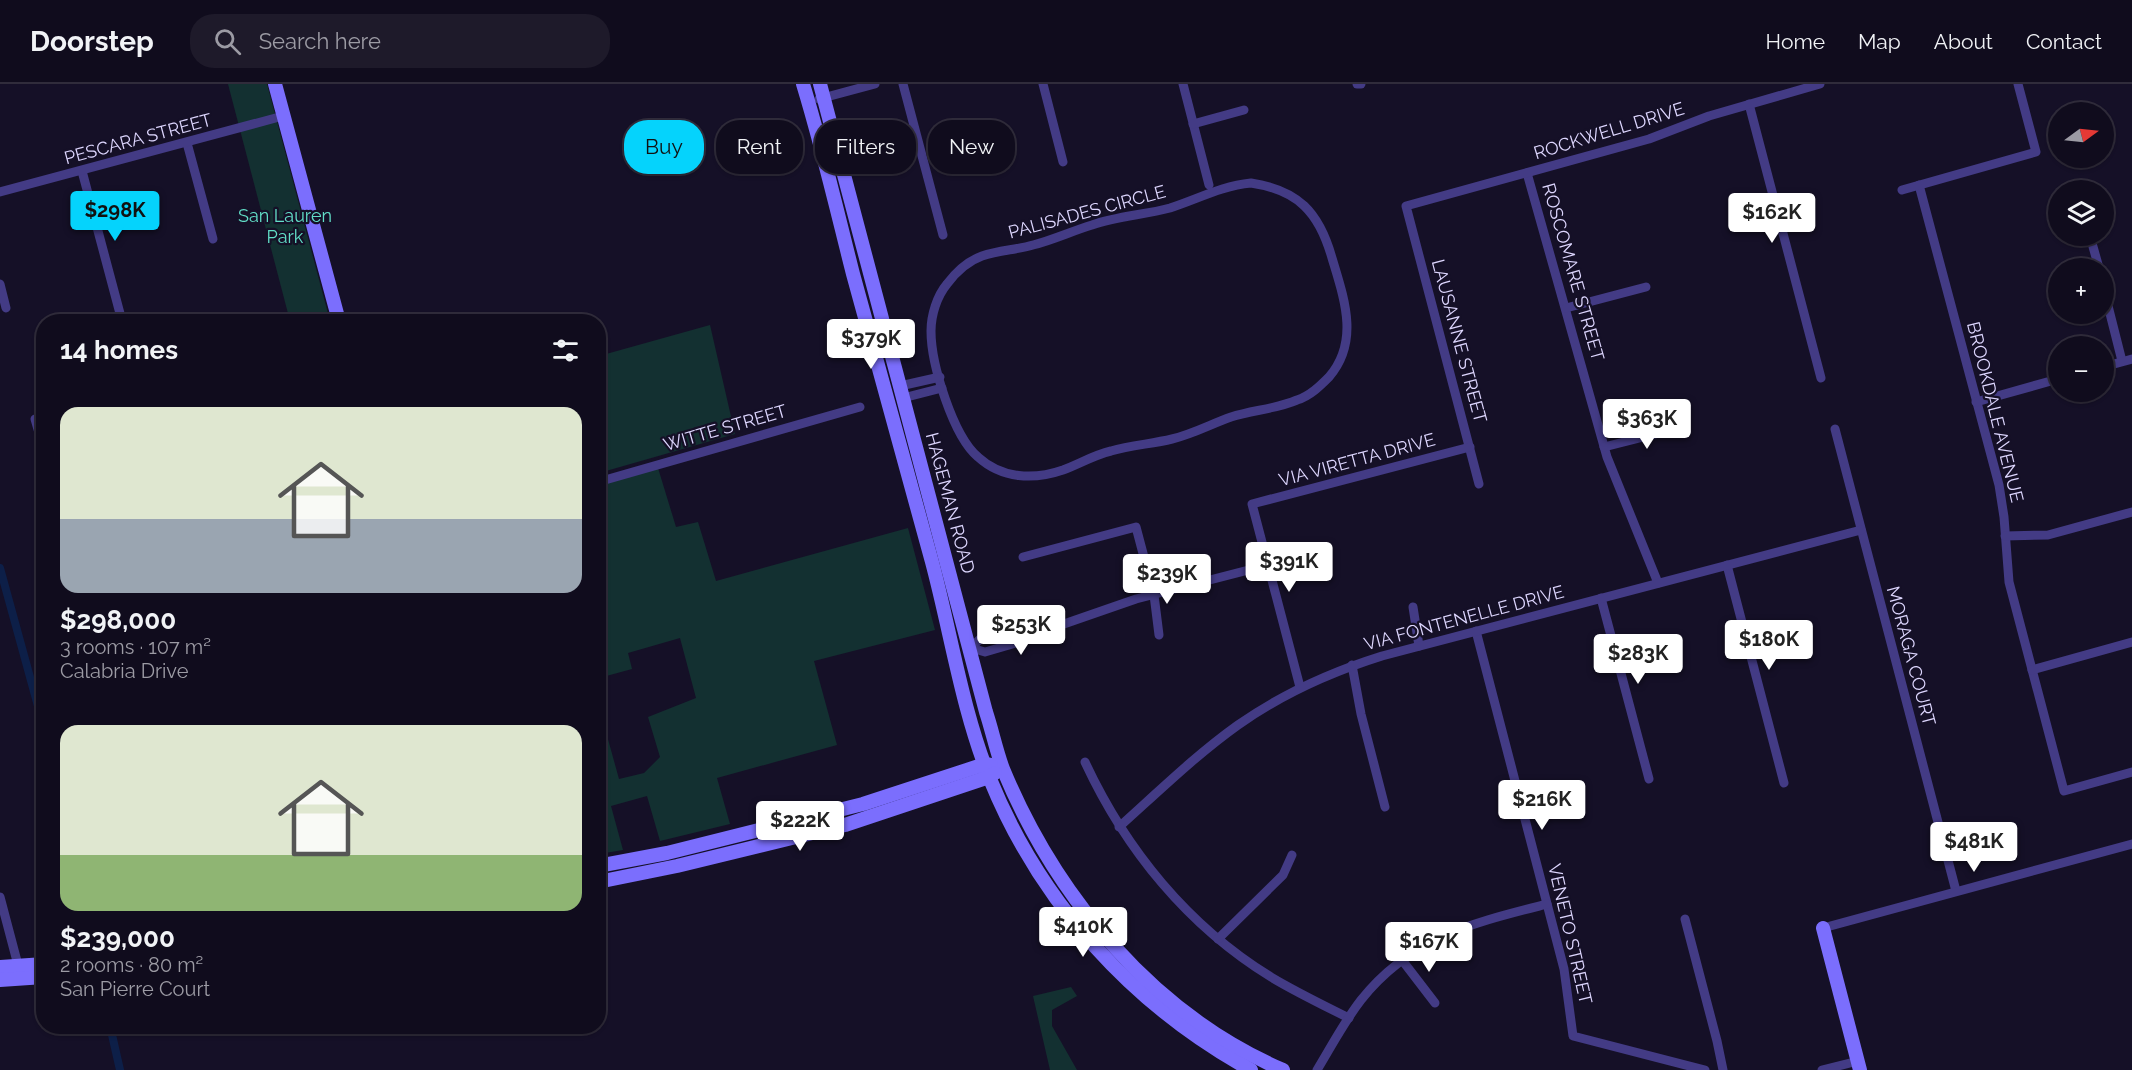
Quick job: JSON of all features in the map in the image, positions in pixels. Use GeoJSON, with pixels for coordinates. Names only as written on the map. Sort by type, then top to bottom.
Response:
{"type":"FeatureCollection","features":[{"type":"Feature","properties":{"kind":"main road"},"geometry":{"type":"LineString","coordinates":[[275,84],[337,314]]}},
{"type":"Feature","properties":{"kind":"main road","name":"HAGEMAN ROAD"},"geometry":{"type":"LineString","coordinates":[[802,84],[933,565],[970,715],[987,771],[1017,836],[1036,870],[1070,918],[1102,956],[1130,984],[1175,1022],[1251,1070]]}},
{"type":"Feature","properties":{"kind":"main road","name":"HAGEMAN ROAD"},"geometry":{"type":"LineString","coordinates":[[822,91],[1002,766],[1033,832],[1053,866],[1090,919],[1140,973],[1190,1015],[1240,1049],[1282,1070]]}},
{"type":"Feature","properties":{"kind":"main road"},"geometry":{"type":"LineString","coordinates":[[865,317],[876,328],[891,384],[902,392]]}},
{"type":"Feature","properties":{"kind":"main road"},"geometry":{"type":"LineString","coordinates":[[933,565],[946,590],[961,644],[971,648]]}},
{"type":"Feature","properties":{"kind":"main road"},"geometry":{"type":"LineString","coordinates":[[606,880],[677,866],[845,825],[1002,766]]}},
{"type":"Feature","properties":{"kind":"main road"},"geometry":{"type":"LineString","coordinates":[[606,864],[667,853],[987,771]]}},
{"type":"Feature","properties":{"kind":"main road"},"geometry":{"type":"LineString","coordinates":[[1823,928],[1859,1065]]}},
{"type":"Feature","properties":{"kind":"main road"},"geometry":{"type":"LineString","coordinates":[[0,967],[36,964]]}},
{"type":"Feature","properties":{"kind":"main road"},"geometry":{"type":"LineString","coordinates":[[0,972],[18,965]]}},
{"type":"Feature","properties":{"kind":"main road"},"geometry":{"type":"LineString","coordinates":[[0,980],[36,978]]}},
{"type":"Feature","properties":{"kind":"street"},"geometry":{"type":"LineString","coordinates":[[808,101],[822,91],[875,84]]}},
{"type":"Feature","properties":{"kind":"street"},"geometry":{"type":"LineString","coordinates":[[903,84],[943,234]]}},
{"type":"Feature","properties":{"kind":"street"},"geometry":{"type":"LineString","coordinates":[[1043,84],[1063,162]]}},
{"type":"Feature","properties":{"kind":"street"},"geometry":{"type":"LineString","coordinates":[[1182,84],[1209,185]]}},
{"type":"Feature","properties":{"kind":"street","name":"ROCKWELL DRIVE"},"geometry":{"type":"LineString","coordinates":[[1407,206],[1649,139],[1749,104],[1820,84]]}},
{"type":"Feature","properties":{"kind":"street"},"geometry":{"type":"LineString","coordinates":[[1902,190],[2037,152],[2018,84]]}},
{"type":"Feature","properties":{"kind":"street"},"geometry":{"type":"LineString","coordinates":[[1749,104],[1821,378]]}},
{"type":"Feature","properties":{"kind":"street"},"geometry":{"type":"LineString","coordinates":[[1193,124],[1244,110]]}},
{"type":"Feature","properties":{"kind":"street","name":"PESCARA STREET"},"geometry":{"type":"LineString","coordinates":[[0,192],[283,116]]}},
{"type":"Feature","properties":{"kind":"street"},"geometry":{"type":"LineString","coordinates":[[187,143],[213,239]]}},
{"type":"Feature","properties":{"kind":"street"},"geometry":{"type":"LineString","coordinates":[[82,171],[120,314]]}},
{"type":"Feature","properties":{"kind":"street","name":"ROSCOMARE STREET"},"geometry":{"type":"LineString","coordinates":[[1527,173],[1613,476],[1658,583]]}},
{"type":"Feature","properties":{"kind":"street","name":"PALISADES CIRCLE"},"geometry":{"type":"LineString","coordinates":[[1251,183],[1271,186],[1290,194],[1307,207],[1320,223],[1328,242],[1345,303],[1348,326],[1344,349],[1335,370],[1319,387],[1300,400],[1231,417],[1171,440],[1108,451],[1046,476],[1022,477],[978,458],[962,439],[940,377],[931,331],[934,307],[945,286],[961,268],[981,256],[1052,240],[1110,220],[1171,208],[1230,185],[1251,183]]}},
{"type":"Feature","properties":{"kind":"street","name":"BROOKDALE AVENUE"},"geometry":{"type":"LineString","coordinates":[[1919,185],[2002,497],[2009,582],[2064,791],[2132,772]]}},
{"type":"Feature","properties":{"kind":"street","name":"LAUSANNE STREET"},"geometry":{"type":"LineString","coordinates":[[1407,206],[1479,484]]}},
{"type":"Feature","properties":{"kind":"street"},"geometry":{"type":"LineString","coordinates":[[0,284],[6,308]]}},
{"type":"Feature","properties":{"kind":"street"},"geometry":{"type":"LineString","coordinates":[[1566,308],[1646,287]]}},
{"type":"Feature","properties":{"kind":"street"},"geometry":{"type":"LineString","coordinates":[[2114,320],[2127,360]]}},
{"type":"Feature","properties":{"kind":"street"},"geometry":{"type":"LineString","coordinates":[[902,392],[940,377]]}},
{"type":"Feature","properties":{"kind":"street"},"geometry":{"type":"LineString","coordinates":[[925,381],[928,392]]}},
{"type":"Feature","properties":{"kind":"street"},"geometry":{"type":"LineString","coordinates":[[1976,402],[2048,382]]}},
{"type":"Feature","properties":{"kind":"street"},"geometry":{"type":"LineString","coordinates":[[902,392],[928,392],[942,388]]}},
{"type":"Feature","properties":{"kind":"street","name":"WITTE STREET"},"geometry":{"type":"LineString","coordinates":[[606,480],[860,407]]}},
{"type":"Feature","properties":{"kind":"street"},"geometry":{"type":"LineString","coordinates":[[1604,447],[1683,427]]}},
{"type":"Feature","properties":{"kind":"street","name":"MORAGA COURT"},"geometry":{"type":"LineString","coordinates":[[1835,429],[1956,891]]}},
{"type":"Feature","properties":{"kind":"street","name":"VIA VIRETTA DRIVE"},"geometry":{"type":"LineString","coordinates":[[1268,565],[1252,504],[1470,447]]}},
{"type":"Feature","properties":{"kind":"street"},"geometry":{"type":"LineString","coordinates":[[2005,536],[2048,535],[2132,512]]}},
{"type":"Feature","properties":{"kind":"street"},"geometry":{"type":"LineString","coordinates":[[1023,557],[1136,527],[1154,595],[1159,635]]}},
{"type":"Feature","properties":{"kind":"street","name":"VIA FONTENELLE DRIVE"},"geometry":{"type":"LineString","coordinates":[[1119,827],[1228,732],[1300,687],[1352,665],[1861,530]]}},
{"type":"Feature","properties":{"kind":"street"},"geometry":{"type":"LineString","coordinates":[[1061,625],[1048,621],[981,638],[971,648],[985,652],[1054,632],[1061,625],[1154,595],[1268,565],[1300,687]]}},
{"type":"Feature","properties":{"kind":"street"},"geometry":{"type":"LineString","coordinates":[[1727,565],[1784,783]]}},
{"type":"Feature","properties":{"kind":"street"},"geometry":{"type":"LineString","coordinates":[[1601,598],[1649,779]]}},
{"type":"Feature","properties":{"kind":"street"},"geometry":{"type":"LineString","coordinates":[[1413,607],[1419,646]]}},
{"type":"Feature","properties":{"kind":"street","name":"VENETO STREET"},"geometry":{"type":"LineString","coordinates":[[1476,631],[1569,992],[1573,1036],[1705,1070]]}},
{"type":"Feature","properties":{"kind":"street"},"geometry":{"type":"LineString","coordinates":[[2032,670],[2132,642]]}},
{"type":"Feature","properties":{"kind":"street"},"geometry":{"type":"LineString","coordinates":[[1352,665],[1361,714],[1385,807]]}},
{"type":"Feature","properties":{"kind":"street"},"geometry":{"type":"LineString","coordinates":[[1085,762],[1119,827],[1159,880],[1218,939],[1272,978],[1349,1018]]}},
{"type":"Feature","properties":{"kind":"street"},"geometry":{"type":"LineString","coordinates":[[1823,928],[2132,844]]}},
{"type":"Feature","properties":{"kind":"street"},"geometry":{"type":"LineString","coordinates":[[1218,939],[1283,874],[1292,855]]}},
{"type":"Feature","properties":{"kind":"street"},"geometry":{"type":"LineString","coordinates":[[0,897],[18,965]]}},
{"type":"Feature","properties":{"kind":"street"},"geometry":{"type":"LineString","coordinates":[[1317,1070],[1349,1018],[1373,986],[1402,960],[1419,948],[1456,929],[1547,904]]}},
{"type":"Feature","properties":{"kind":"street"},"geometry":{"type":"LineString","coordinates":[[1685,919],[1718,1041],[1723,1070]]}},
{"type":"Feature","properties":{"kind":"street"},"geometry":{"type":"LineString","coordinates":[[1402,960],[1435,1003]]}},
{"type":"Feature","properties":{"kind":"street"},"geometry":{"type":"LineString","coordinates":[[1822,1070],[1859,1065]]}},
{"type":"Feature","properties":{"kind":"green space","name":"San Lauren Park"},"geometry":{"type":"Polygon","coordinates":[[[228,84],[267,84],[328,314],[288,314],[228,84]]]}},
{"type":"Feature","properties":{"kind":"green space"},"geometry":{"type":"Polygon","coordinates":[[[710,325],[735,434],[606,471],[606,354],[710,325]]]}},
{"type":"Feature","properties":{"kind":"green space"},"geometry":{"type":"Polygon","coordinates":[[[658,468],[676,527],[698,522],[716,581],[908,528],[935,630],[814,661],[837,745],[717,778],[730,824],[660,841],[647,796],[611,806],[623,850],[606,853],[606,732],[619,779],[644,773],[660,757],[648,717],[696,698],[680,638],[628,653],[632,669],[606,676],[606,483],[658,468]]]}},
{"type":"Feature","properties":{"kind":"green space"},"geometry":{"type":"Polygon","coordinates":[[[1071,987],[1077,996],[1052,1010],[1052,1026],[1077,1070],[1050,1070],[1033,996],[1071,987]]]}},
{"type":"Feature","properties":{"kind":"waterway"},"geometry":{"type":"LineString","coordinates":[[0,568],[36,699]]}},
{"type":"Feature","properties":{"kind":"waterway"},"geometry":{"type":"LineString","coordinates":[[112,1034],[120,1070]]}}]}
